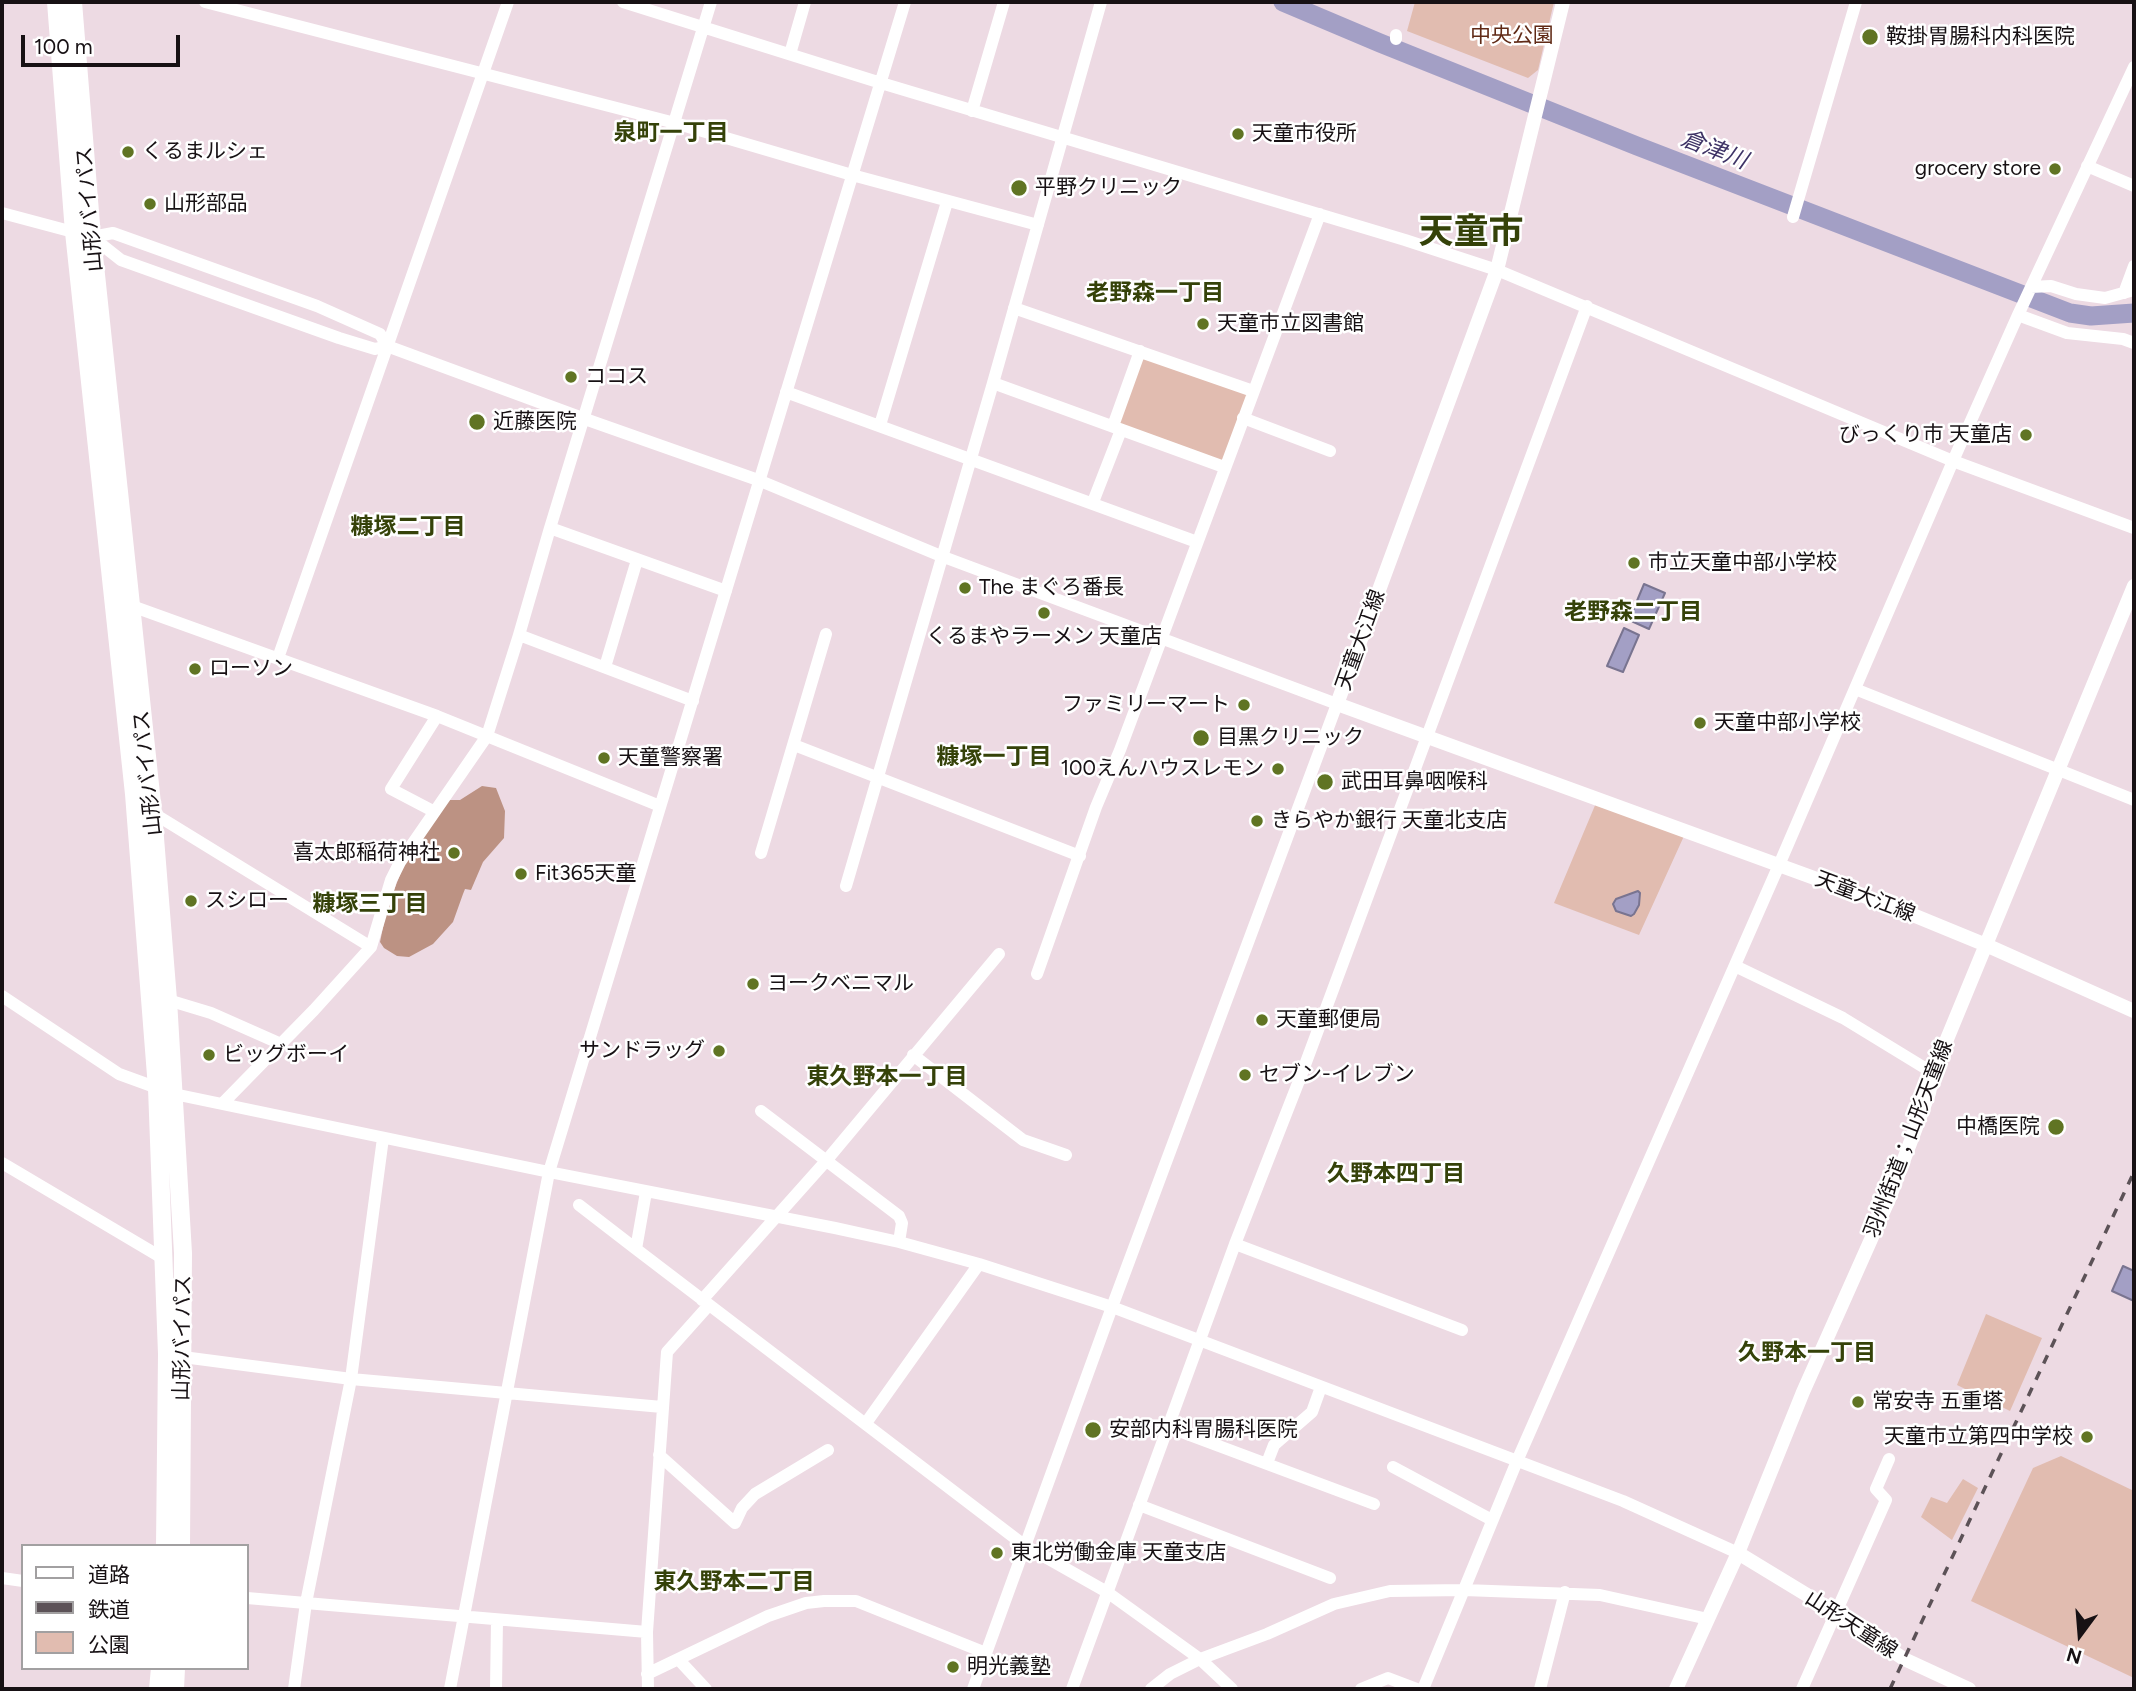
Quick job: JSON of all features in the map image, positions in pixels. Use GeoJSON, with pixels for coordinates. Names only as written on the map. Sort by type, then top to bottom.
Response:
{"type":"FeatureCollection","features":[{"type":"Feature","properties":{"kind":"highway","name":"山形バイパス"},"geometry":{"type":"LineString","coordinates":[[56,2],[74,232],[183,1253],[181,1544]]}},
{"type":"Feature","properties":{"kind":"highway","name":"山形バイパス"},"geometry":{"type":"LineString","coordinates":[[73,2],[92,237],[153,813],[168,1000],[164,1259],[167,1354],[165,1544]]}},
{"type":"Feature","properties":{"kind":"highway"},"geometry":{"type":"LineString","coordinates":[[158,1689],[160,1670]]}},
{"type":"Feature","properties":{"kind":"highway"},"geometry":{"type":"LineString","coordinates":[[175,1689],[176,1670]]}},
{"type":"Feature","properties":{"kind":"main road","name":"天童大江線"},"geometry":{"type":"LineString","coordinates":[[1563,2],[1497,270],[1337,704],[1891,906],[2080,986],[2134,1012]]}},
{"type":"Feature","properties":{"kind":"main road","name":"羽州街道；山形天童線"},"geometry":{"type":"LineString","coordinates":[[1676,1689],[1738,1553],[1803,1392],[1889,1199],[1933,1073],[2134,586]]}},
{"type":"Feature","properties":{"kind":"main road","name":"山形天童線"},"geometry":{"type":"LineString","coordinates":[[1738,1553],[1835,1612],[1904,1659],[1969,1689]]}},
{"type":"Feature","properties":{"kind":"street"},"geometry":{"type":"LineString","coordinates":[[205,2],[675,123],[947,202],[1038,225]]}},
{"type":"Feature","properties":{"kind":"street"},"geometry":{"type":"LineString","coordinates":[[278,658],[508,2]]}},
{"type":"Feature","properties":{"kind":"street"},"geometry":{"type":"LineString","coordinates":[[623,2],[1497,270],[1953,461],[2134,528]]}},
{"type":"Feature","properties":{"kind":"street"},"geometry":{"type":"LineString","coordinates":[[222,1104],[371,947],[391,880],[400,862],[487,736],[711,2]]}},
{"type":"Feature","properties":{"kind":"street"},"geometry":{"type":"LineString","coordinates":[[790,54],[805,2]]}},
{"type":"Feature","properties":{"kind":"street"},"geometry":{"type":"LineString","coordinates":[[450,1689],[549,1172],[905,2]]}},
{"type":"Feature","properties":{"kind":"street"},"geometry":{"type":"LineString","coordinates":[[972,111],[1004,2]]}},
{"type":"Feature","properties":{"kind":"street"},"geometry":{"type":"LineString","coordinates":[[846,886],[1101,2]]}},
{"type":"Feature","properties":{"kind":"street"},"geometry":{"type":"LineString","coordinates":[[1793,217],[1856,2]]}},
{"type":"Feature","properties":{"kind":"street"},"geometry":{"type":"LineString","coordinates":[[1423,1689],[1517,1461],[1953,461],[2024,301],[2134,67]]}},
{"type":"Feature","properties":{"kind":"street"},"geometry":{"type":"LineString","coordinates":[[2087,166],[2134,186]]}},
{"type":"Feature","properties":{"kind":"street"},"geometry":{"type":"LineString","coordinates":[[880,425],[947,202]]}},
{"type":"Feature","properties":{"kind":"street"},"geometry":{"type":"LineString","coordinates":[[2,213],[92,237],[121,260],[339,338],[375,349],[387,346],[758,480],[941,556],[1337,704],[973,1689]]}},
{"type":"Feature","properties":{"kind":"street"},"geometry":{"type":"LineString","coordinates":[[1037,974],[1224,467],[1321,214]]}},
{"type":"Feature","properties":{"kind":"street"},"geometry":{"type":"LineString","coordinates":[[92,237],[113,233],[317,306],[380,334],[387,346]]}},
{"type":"Feature","properties":{"kind":"street"},"geometry":{"type":"LineString","coordinates":[[2031,287],[2051,286],[2105,298],[2129,291],[2134,266]]}},
{"type":"Feature","properties":{"kind":"street"},"geometry":{"type":"LineString","coordinates":[[1072,1689],[1235,1244],[1302,1073],[1587,306]]}},
{"type":"Feature","properties":{"kind":"street"},"geometry":{"type":"LineString","coordinates":[[1014,308],[1253,391]]}},
{"type":"Feature","properties":{"kind":"street"},"geometry":{"type":"LineString","coordinates":[[2018,315],[2067,333],[2123,339],[2134,344]]}},
{"type":"Feature","properties":{"kind":"street"},"geometry":{"type":"LineString","coordinates":[[1093,502],[1140,351]]}},
{"type":"Feature","properties":{"kind":"street"},"geometry":{"type":"LineString","coordinates":[[993,383],[1224,467]]}},
{"type":"Feature","properties":{"kind":"street"},"geometry":{"type":"LineString","coordinates":[[786,392],[1197,542]]}},
{"type":"Feature","properties":{"kind":"street"},"geometry":{"type":"LineString","coordinates":[[1243,418],[1330,452]]}},
{"type":"Feature","properties":{"kind":"street"},"geometry":{"type":"LineString","coordinates":[[550,528],[726,591]]}},
{"type":"Feature","properties":{"kind":"street"},"geometry":{"type":"LineString","coordinates":[[605,667],[638,560]]}},
{"type":"Feature","properties":{"kind":"street"},"geometry":{"type":"LineString","coordinates":[[129,605],[437,716],[660,806]]}},
{"type":"Feature","properties":{"kind":"street"},"geometry":{"type":"LineString","coordinates":[[761,853],[826,634]]}},
{"type":"Feature","properties":{"kind":"street"},"geometry":{"type":"LineString","coordinates":[[519,635],[693,701]]}},
{"type":"Feature","properties":{"kind":"street"},"geometry":{"type":"LineString","coordinates":[[1855,689],[2134,800]]}},
{"type":"Feature","properties":{"kind":"street"},"geometry":{"type":"LineString","coordinates":[[433,811],[391,789],[437,716]]}},
{"type":"Feature","properties":{"kind":"street"},"geometry":{"type":"LineString","coordinates":[[794,745],[1080,856]]}},
{"type":"Feature","properties":{"kind":"street"},"geometry":{"type":"LineString","coordinates":[[153,813],[371,947]]}},
{"type":"Feature","properties":{"kind":"street"},"geometry":{"type":"LineString","coordinates":[[648,1689],[647,1632],[667,1352],[775,1217],[826,1161],[999,954]]}},
{"type":"Feature","properties":{"kind":"street"},"geometry":{"type":"LineString","coordinates":[[1735,966],[1843,1018],[1933,1073]]}},
{"type":"Feature","properties":{"kind":"street"},"geometry":{"type":"LineString","coordinates":[[2,996],[119,1074],[166,1091],[383,1138],[899,1242],[979,1264],[1112,1307],[1623,1501],[1738,1553]]}},
{"type":"Feature","properties":{"kind":"street"},"geometry":{"type":"LineString","coordinates":[[168,1000],[211,1013],[281,1044]]}},
{"type":"Feature","properties":{"kind":"street"},"geometry":{"type":"LineString","coordinates":[[913,1055],[1023,1140],[1066,1155]]}},
{"type":"Feature","properties":{"kind":"street"},"geometry":{"type":"LineString","coordinates":[[761,1111],[899,1216],[902,1223],[899,1242]]}},
{"type":"Feature","properties":{"kind":"street"},"geometry":{"type":"LineString","coordinates":[[294,1689],[306,1603],[351,1379],[383,1138]]}},
{"type":"Feature","properties":{"kind":"street"},"geometry":{"type":"LineString","coordinates":[[2,1163],[164,1259]]}},
{"type":"Feature","properties":{"kind":"street"},"geometry":{"type":"LineString","coordinates":[[636,1249],[646,1192]]}},
{"type":"Feature","properties":{"kind":"street"},"geometry":{"type":"LineString","coordinates":[[579,1205],[1024,1545],[1107,1592],[1200,1659],[1232,1689]]}},
{"type":"Feature","properties":{"kind":"street"},"geometry":{"type":"LineString","coordinates":[[1235,1244],[1462,1329]]}},
{"type":"Feature","properties":{"kind":"street"},"geometry":{"type":"LineString","coordinates":[[866,1423],[979,1264]]}},
{"type":"Feature","properties":{"kind":"street"},"geometry":{"type":"LineString","coordinates":[[183,1357],[351,1379],[662,1407]]}},
{"type":"Feature","properties":{"kind":"street"},"geometry":{"type":"LineString","coordinates":[[1267,1463],[1274,1445],[1312,1412],[1321,1387]]}},
{"type":"Feature","properties":{"kind":"street"},"geometry":{"type":"LineString","coordinates":[[1168,1427],[1374,1504]]}},
{"type":"Feature","properties":{"kind":"street"},"geometry":{"type":"LineString","coordinates":[[659,1455],[735,1523],[742,1508],[755,1494],[828,1450]]}},
{"type":"Feature","properties":{"kind":"street"},"geometry":{"type":"LineString","coordinates":[[1801,1689],[1886,1500],[1876,1489],[1889,1459]]}},
{"type":"Feature","properties":{"kind":"street"},"geometry":{"type":"LineString","coordinates":[[1392,1467],[1492,1520]]}},
{"type":"Feature","properties":{"kind":"street"},"geometry":{"type":"LineString","coordinates":[[1139,1505],[1330,1578]]}},
{"type":"Feature","properties":{"kind":"street"},"geometry":{"type":"LineString","coordinates":[[2,1578],[21,1581]]}},
{"type":"Feature","properties":{"kind":"street"},"geometry":{"type":"LineString","coordinates":[[1151,1689],[1170,1674],[1200,1659],[1267,1634],[1335,1604],[1361,1597],[1415,1590],[1600,1595],[1708,1619]]}},
{"type":"Feature","properties":{"kind":"street"},"geometry":{"type":"LineString","coordinates":[[1540,1689],[1565,1592]]}},
{"type":"Feature","properties":{"kind":"street"},"geometry":{"type":"LineString","coordinates":[[248,1598],[647,1632]]}},
{"type":"Feature","properties":{"kind":"street"},"geometry":{"type":"LineString","coordinates":[[647,1674],[768,1616],[806,1603],[824,1601],[856,1601],[986,1653]]}},
{"type":"Feature","properties":{"kind":"street"},"geometry":{"type":"LineString","coordinates":[[496,1689],[497,1620]]}},
{"type":"Feature","properties":{"kind":"street"},"geometry":{"type":"LineString","coordinates":[[679,1660],[706,1689]]}},
{"type":"Feature","properties":{"kind":"street"},"geometry":{"type":"LineString","coordinates":[[1361,1689],[1388,1678],[1417,1689]]}},
{"type":"Feature","properties":{"kind":"green space","name":"中央公園"},"geometry":{"type":"Polygon","coordinates":[[[1415,2],[1554,2],[1538,70],[1528,78],[1407,31],[1415,2]]]}},
{"type":"Feature","properties":{"kind":"green space"},"geometry":{"type":"Polygon","coordinates":[[[1141,354],[1251,392],[1223,465],[1115,425],[1141,354]]]}},
{"type":"Feature","properties":{"kind":"green space"},"geometry":{"type":"Polygon","coordinates":[[[1596,803],[1684,836],[1639,935],[1554,903],[1596,803]]]}},
{"type":"Feature","properties":{"kind":"green space"},"geometry":{"type":"Polygon","coordinates":[[[1986,1314],[2042,1338],[2010,1411],[1957,1385],[1986,1314]]]}},
{"type":"Feature","properties":{"kind":"green space"},"geometry":{"type":"Polygon","coordinates":[[[2061,1456],[2134,1491],[2134,1678],[1971,1601],[2033,1468],[2061,1456]]]}},
{"type":"Feature","properties":{"kind":"green space"},"geometry":{"type":"Polygon","coordinates":[[[1963,1479],[1978,1488],[1952,1540],[1921,1517],[1931,1497],[1947,1503],[1963,1479]]]}},
{"type":"Feature","properties":{"kind":"shaded area"},"geometry":{"type":"Polygon","coordinates":[[[1644,584],[1665,593],[1649,629],[1629,620],[1644,584]]]}},
{"type":"Feature","properties":{"kind":"shaded area"},"geometry":{"type":"Polygon","coordinates":[[[1624,628],[1639,635],[1623,672],[1607,666],[1624,628]]]}},
{"type":"Feature","properties":{"kind":"shaded area"},"geometry":{"type":"Polygon","coordinates":[[[482,786],[496,788],[505,811],[504,838],[483,862],[471,890],[465,889],[453,922],[433,944],[409,957],[397,956],[380,942],[387,908],[405,862],[449,800],[460,800],[482,786]]]}},
{"type":"Feature","properties":{"kind":"shaded area"},"geometry":{"type":"Polygon","coordinates":[[[1638,891],[1639,905],[1634,914],[1631,916],[1616,911],[1613,904],[1616,899],[1638,891]]]}},
{"type":"Feature","properties":{"kind":"shaded area"},"geometry":{"type":"Polygon","coordinates":[[[2123,1266],[2134,1271],[2134,1301],[2112,1291],[2123,1266]]]}},
{"type":"Feature","properties":{"kind":"waterway","name":"倉津川"},"geometry":{"type":"LineString","coordinates":[[1283,2],[1637,146],[2070,313],[2091,316],[2134,313]]}},
{"type":"Feature","properties":{"kind":"railway"},"geometry":{"type":"LineString","coordinates":[[1890,1689],[2134,1172]]}},
{"type":"Feature","properties":{"kind":"place","name":"鞍掛胃腸科内科医院"},"geometry":{"type":"Point","coordinates":[1870,37]}},
{"type":"Feature","properties":{"kind":"place","name":"天童市役所"},"geometry":{"type":"Point","coordinates":[1238,134]}},
{"type":"Feature","properties":{"kind":"place","name":"くるまルシェ"},"geometry":{"type":"Point","coordinates":[128,152]}},
{"type":"Feature","properties":{"kind":"place","name":"grocery store"},"geometry":{"type":"Point","coordinates":[2055,169]}},
{"type":"Feature","properties":{"kind":"place","name":"平野クリニック"},"geometry":{"type":"Point","coordinates":[1019,188]}},
{"type":"Feature","properties":{"kind":"place","name":"山形部品"},"geometry":{"type":"Point","coordinates":[150,204]}},
{"type":"Feature","properties":{"kind":"place","name":"天童市立図書館"},"geometry":{"type":"Point","coordinates":[1203,324]}},
{"type":"Feature","properties":{"kind":"place","name":"ココス"},"geometry":{"type":"Point","coordinates":[571,377]}},
{"type":"Feature","properties":{"kind":"place","name":"近藤医院"},"geometry":{"type":"Point","coordinates":[477,422]}},
{"type":"Feature","properties":{"kind":"place","name":"びっくり市 天童店"},"geometry":{"type":"Point","coordinates":[2026,435]}},
{"type":"Feature","properties":{"kind":"place","name":"市立天童中部小学校"},"geometry":{"type":"Point","coordinates":[1634,563]}},
{"type":"Feature","properties":{"kind":"place","name":"The まぐろ番長"},"geometry":{"type":"Point","coordinates":[965,588]}},
{"type":"Feature","properties":{"kind":"place","name":"くるまやラーメン 天童店"},"geometry":{"type":"Point","coordinates":[1044,613]}},
{"type":"Feature","properties":{"kind":"place","name":"ローソン"},"geometry":{"type":"Point","coordinates":[195,669]}},
{"type":"Feature","properties":{"kind":"place","name":"ファミリーマート"},"geometry":{"type":"Point","coordinates":[1244,705]}},
{"type":"Feature","properties":{"kind":"place","name":"天童中部小学校"},"geometry":{"type":"Point","coordinates":[1700,723]}},
{"type":"Feature","properties":{"kind":"place","name":"目黒クリニック"},"geometry":{"type":"Point","coordinates":[1201,738]}},
{"type":"Feature","properties":{"kind":"place","name":"天童警察署"},"geometry":{"type":"Point","coordinates":[604,758]}},
{"type":"Feature","properties":{"kind":"place","name":"100えんハウスレモン"},"geometry":{"type":"Point","coordinates":[1278,769]}},
{"type":"Feature","properties":{"kind":"place","name":"武田耳鼻咽喉科"},"geometry":{"type":"Point","coordinates":[1325,782]}},
{"type":"Feature","properties":{"kind":"place","name":"きらやか銀行 天童北支店"},"geometry":{"type":"Point","coordinates":[1257,821]}},
{"type":"Feature","properties":{"kind":"place","name":"喜太郎稲荷神社"},"geometry":{"type":"Point","coordinates":[454,853]}},
{"type":"Feature","properties":{"kind":"place","name":"Fit365天童"},"geometry":{"type":"Point","coordinates":[521,874]}},
{"type":"Feature","properties":{"kind":"place","name":"スシロー"},"geometry":{"type":"Point","coordinates":[191,901]}},
{"type":"Feature","properties":{"kind":"place","name":"ヨークベニマル"},"geometry":{"type":"Point","coordinates":[753,984]}},
{"type":"Feature","properties":{"kind":"place","name":"天童郵便局"},"geometry":{"type":"Point","coordinates":[1262,1020]}},
{"type":"Feature","properties":{"kind":"place","name":"サンドラッグ"},"geometry":{"type":"Point","coordinates":[719,1051]}},
{"type":"Feature","properties":{"kind":"place","name":"ビッグボーイ"},"geometry":{"type":"Point","coordinates":[209,1055]}},
{"type":"Feature","properties":{"kind":"place","name":"セブン-イレブン"},"geometry":{"type":"Point","coordinates":[1245,1075]}},
{"type":"Feature","properties":{"kind":"place","name":"中橋医院"},"geometry":{"type":"Point","coordinates":[2056,1127]}},
{"type":"Feature","properties":{"kind":"place","name":"常安寺 五重塔"},"geometry":{"type":"Point","coordinates":[1858,1402]}},
{"type":"Feature","properties":{"kind":"place","name":"安部内科胃腸科医院"},"geometry":{"type":"Point","coordinates":[1093,1430]}},
{"type":"Feature","properties":{"kind":"place","name":"天童市立第四中学校"},"geometry":{"type":"Point","coordinates":[2087,1437]}},
{"type":"Feature","properties":{"kind":"place","name":"東北労働金庫 天童支店"},"geometry":{"type":"Point","coordinates":[997,1553]}},
{"type":"Feature","properties":{"kind":"place","name":"明光義塾"},"geometry":{"type":"Point","coordinates":[953,1667]}},
{"type":"Feature","properties":{"kind":"district","name":"泉町一丁目"},"geometry":{"type":"Point","coordinates":[671,133]}},
{"type":"Feature","properties":{"kind":"district","name":"天童市"},"geometry":{"type":"Point","coordinates":[1471,233]}},
{"type":"Feature","properties":{"kind":"district","name":"老野森一丁目"},"geometry":{"type":"Point","coordinates":[1155,293]}},
{"type":"Feature","properties":{"kind":"district","name":"糠塚二丁目"},"geometry":{"type":"Point","coordinates":[408,527]}},
{"type":"Feature","properties":{"kind":"district","name":"老野森二丁目"},"geometry":{"type":"Point","coordinates":[1633,612]}},
{"type":"Feature","properties":{"kind":"district","name":"糠塚一丁目"},"geometry":{"type":"Point","coordinates":[994,757]}},
{"type":"Feature","properties":{"kind":"district","name":"糠塚三丁目"},"geometry":{"type":"Point","coordinates":[370,904]}},
{"type":"Feature","properties":{"kind":"district","name":"東久野本一丁目"},"geometry":{"type":"Point","coordinates":[887,1077]}},
{"type":"Feature","properties":{"kind":"district","name":"久野本四丁目"},"geometry":{"type":"Point","coordinates":[1396,1174]}},
{"type":"Feature","properties":{"kind":"district","name":"久野本一丁目"},"geometry":{"type":"Point","coordinates":[1807,1353]}},
{"type":"Feature","properties":{"kind":"district","name":"東久野本二丁目"},"geometry":{"type":"Point","coordinates":[734,1582]}}]}
